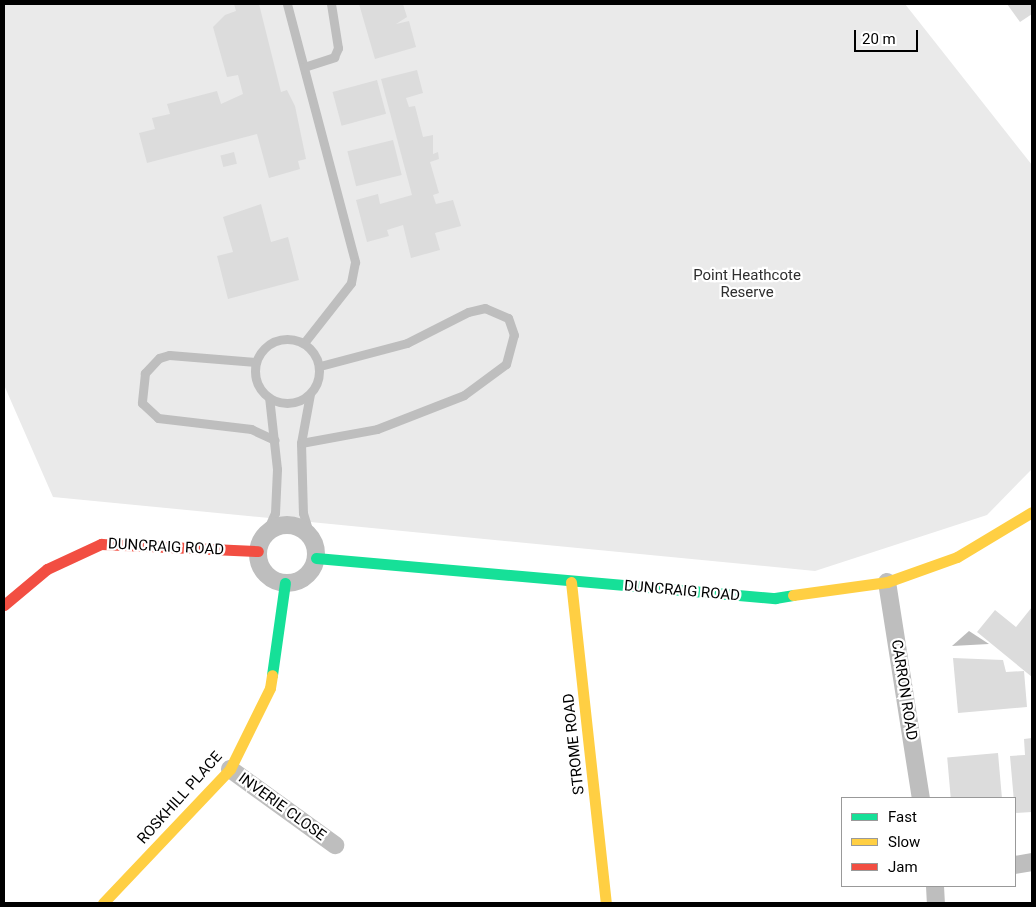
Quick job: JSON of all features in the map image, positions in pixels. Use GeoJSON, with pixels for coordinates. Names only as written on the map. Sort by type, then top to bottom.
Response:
{"type":"FeatureCollection","features":[{"type":"Feature","properties":{"kind":"street","name":"DUNCRAIG ROAD"},"geometry":{"type":"LineString","coordinates":[[316,558],[571,582],[775,598],[887,582],[956,557],[1032,512]]}},
{"type":"Feature","properties":{"kind":"street"},"geometry":{"type":"LineString","coordinates":[[285,525],[310,536],[316,558],[306,577],[284,583],[262,569],[258,552],[266,533],[285,525]]}},
{"type":"Feature","properties":{"kind":"street","name":"DUNCRAIG ROAD"},"geometry":{"type":"LineString","coordinates":[[4,605],[47,569],[101,544],[258,552]]}},
{"type":"Feature","properties":{"kind":"street","name":"STROME ROAD"},"geometry":{"type":"LineString","coordinates":[[571,582],[606,903]]}},
{"type":"Feature","properties":{"kind":"street","name":"CARRON ROAD"},"geometry":{"type":"LineString","coordinates":[[887,582],[921,797]]}},
{"type":"Feature","properties":{"kind":"street","name":"ROSKHILL PLACE"},"geometry":{"type":"LineString","coordinates":[[103,903],[230,769],[270,688],[284,583]]}},
{"type":"Feature","properties":{"kind":"street","name":"INVERIE CLOSE"},"geometry":{"type":"LineString","coordinates":[[230,769],[335,845]]}},
{"type":"Feature","properties":{"kind":"street"},"geometry":{"type":"LineString","coordinates":[[1016,865],[1032,862]]}},
{"type":"Feature","properties":{"kind":"street"},"geometry":{"type":"LineString","coordinates":[[935,887],[936,903]]}},
{"type":"Feature","properties":{"kind":"lane"},"geometry":{"type":"LineString","coordinates":[[287,4],[355,262],[351,283],[304,343]]}},
{"type":"Feature","properties":{"kind":"lane"},"geometry":{"type":"LineString","coordinates":[[304,67],[334,57],[338,48],[331,4]]}},
{"type":"Feature","properties":{"kind":"lane"},"geometry":{"type":"LineString","coordinates":[[301,443],[377,429],[464,395],[506,364],[514,335],[508,318],[485,308],[468,312],[407,343],[320,366]]}},
{"type":"Feature","properties":{"kind":"lane"},"geometry":{"type":"LineString","coordinates":[[266,533],[275,513],[275,440],[269,397],[257,382],[256,362],[271,342],[288,338],[304,343],[320,366]]}},
{"type":"Feature","properties":{"kind":"lane"},"geometry":{"type":"LineString","coordinates":[[256,362],[170,355],[159,358],[145,373],[142,403],[158,418],[251,429],[275,440]]}},
{"type":"Feature","properties":{"kind":"lane"},"geometry":{"type":"LineString","coordinates":[[310,536],[303,513],[302,421],[320,366]]}},
{"type":"Feature","properties":{"kind":"lane"},"geometry":{"type":"LineString","coordinates":[[269,397],[290,403],[310,394]]}},
{"type":"Feature","properties":{"kind":"green space","name":"Point Heathcote Reserve"},"geometry":{"type":"Polygon","coordinates":[[[4,4],[905,4],[1032,165],[1032,469],[987,515],[815,571],[53,497],[4,385],[4,4]]]}},
{"type":"Feature","properties":{"kind":"shaded area"},"geometry":{"type":"Polygon","coordinates":[[[969,631],[989,644],[952,646],[969,631]]]}},
{"type":"Feature","properties":{"kind":"building"},"geometry":{"type":"Polygon","coordinates":[[[234,4],[259,4],[281,92],[287,90],[295,106],[306,159],[298,161],[300,169],[269,178],[257,134],[147,163],[139,133],[155,129],[152,118],[170,114],[167,104],[217,91],[221,104],[243,94],[238,75],[227,77],[213,27],[225,15],[236,11],[234,4]]]}},
{"type":"Feature","properties":{"kind":"building"},"geometry":{"type":"Polygon","coordinates":[[[359,4],[403,4],[407,17],[396,24],[409,21],[416,47],[375,59],[359,4]]]}},
{"type":"Feature","properties":{"kind":"building"},"geometry":{"type":"Polygon","coordinates":[[[1007,4],[1032,4],[1032,14],[1020,22],[1007,4]]]}},
{"type":"Feature","properties":{"kind":"building"},"geometry":{"type":"Polygon","coordinates":[[[417,70],[423,93],[406,98],[409,107],[415,106],[423,137],[433,135],[433,154],[438,152],[439,159],[430,162],[439,193],[433,195],[436,204],[453,200],[461,226],[435,233],[440,250],[411,258],[403,225],[387,230],[389,236],[367,242],[356,200],[378,194],[380,204],[412,195],[381,79],[417,70]]]}},
{"type":"Feature","properties":{"kind":"building"},"geometry":{"type":"Polygon","coordinates":[[[377,80],[386,114],[342,126],[333,92],[377,80]]]}},
{"type":"Feature","properties":{"kind":"building"},"geometry":{"type":"Polygon","coordinates":[[[393,140],[402,175],[356,186],[347,151],[393,140]]]}},
{"type":"Feature","properties":{"kind":"building"},"geometry":{"type":"Polygon","coordinates":[[[234,152],[237,164],[223,167],[220,155],[234,152]]]}},
{"type":"Feature","properties":{"kind":"building"},"geometry":{"type":"Polygon","coordinates":[[[261,204],[271,242],[288,237],[299,280],[228,299],[217,256],[233,252],[223,217],[261,204]]]}},
{"type":"Feature","properties":{"kind":"building"},"geometry":{"type":"Polygon","coordinates":[[[1032,607],[1032,677],[977,632],[995,610],[1016,627],[1032,607]]]}},
{"type":"Feature","properties":{"kind":"building"},"geometry":{"type":"Polygon","coordinates":[[[953,658],[1003,660],[1006,672],[1024,671],[1027,707],[958,713],[953,658]]]}},
{"type":"Feature","properties":{"kind":"building"},"geometry":{"type":"Polygon","coordinates":[[[1032,738],[1032,812],[1016,813],[1016,797],[1014,797],[1010,756],[1025,755],[1024,739],[1032,738]]]}},
{"type":"Feature","properties":{"kind":"building"},"geometry":{"type":"Polygon","coordinates":[[[998,753],[1002,797],[951,797],[947,757],[998,753]]]}},
{"type":"Feature","properties":{"kind":"traffic: fast"},"geometry":{"type":"LineString","coordinates":[[316,558],[775,598],[793,595]]}},
{"type":"Feature","properties":{"kind":"traffic: fast"},"geometry":{"type":"LineString","coordinates":[[272,675],[285,583]]}},
{"type":"Feature","properties":{"kind":"traffic: slow"},"geometry":{"type":"LineString","coordinates":[[793,595],[887,582],[957,557],[1032,512]]}},
{"type":"Feature","properties":{"kind":"traffic: slow"},"geometry":{"type":"LineString","coordinates":[[571,582],[606,903]]}},
{"type":"Feature","properties":{"kind":"traffic: slow"},"geometry":{"type":"LineString","coordinates":[[103,903],[230,769],[270,688],[272,675]]}},
{"type":"Feature","properties":{"kind":"traffic: jam"},"geometry":{"type":"LineString","coordinates":[[4,605],[47,569],[101,544],[258,551]]}}]}
